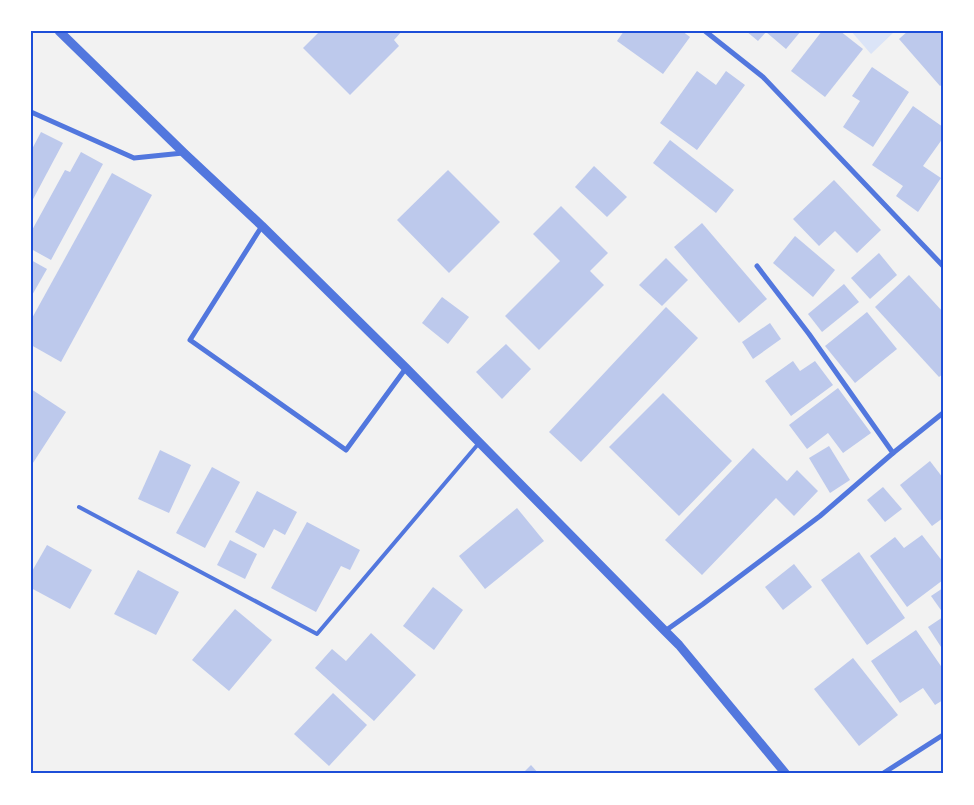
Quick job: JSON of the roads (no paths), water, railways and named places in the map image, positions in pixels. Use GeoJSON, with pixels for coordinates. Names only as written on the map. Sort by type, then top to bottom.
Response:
{"type":"FeatureCollection","features":[{"type":"Feature","properties":{"kind":"street"},"geometry":{"type":"LineString","coordinates":[[58,31],[262,226],[406,368],[665,630],[786,774]]}},
{"type":"Feature","properties":{"kind":"street"},"geometry":{"type":"LineString","coordinates":[[704,31],[763,76],[943,266]]}},
{"type":"Feature","properties":{"kind":"street"},"geometry":{"type":"LineString","coordinates":[[31,112],[134,158],[184,153]]}},
{"type":"Feature","properties":{"kind":"street"},"geometry":{"type":"LineString","coordinates":[[262,226],[190,340],[346,450],[406,368]]}},
{"type":"Feature","properties":{"kind":"street"},"geometry":{"type":"LineString","coordinates":[[757,266],[809,334],[893,453]]}},
{"type":"Feature","properties":{"kind":"street"},"geometry":{"type":"LineString","coordinates":[[665,630],[820,516],[943,413]]}},
{"type":"Feature","properties":{"kind":"street"},"geometry":{"type":"LineString","coordinates":[[882,774],[943,735]]}},
{"type":"Feature","properties":{"kind":"lane"},"geometry":{"type":"LineString","coordinates":[[78,507],[317,634],[479,443]]}}]}
